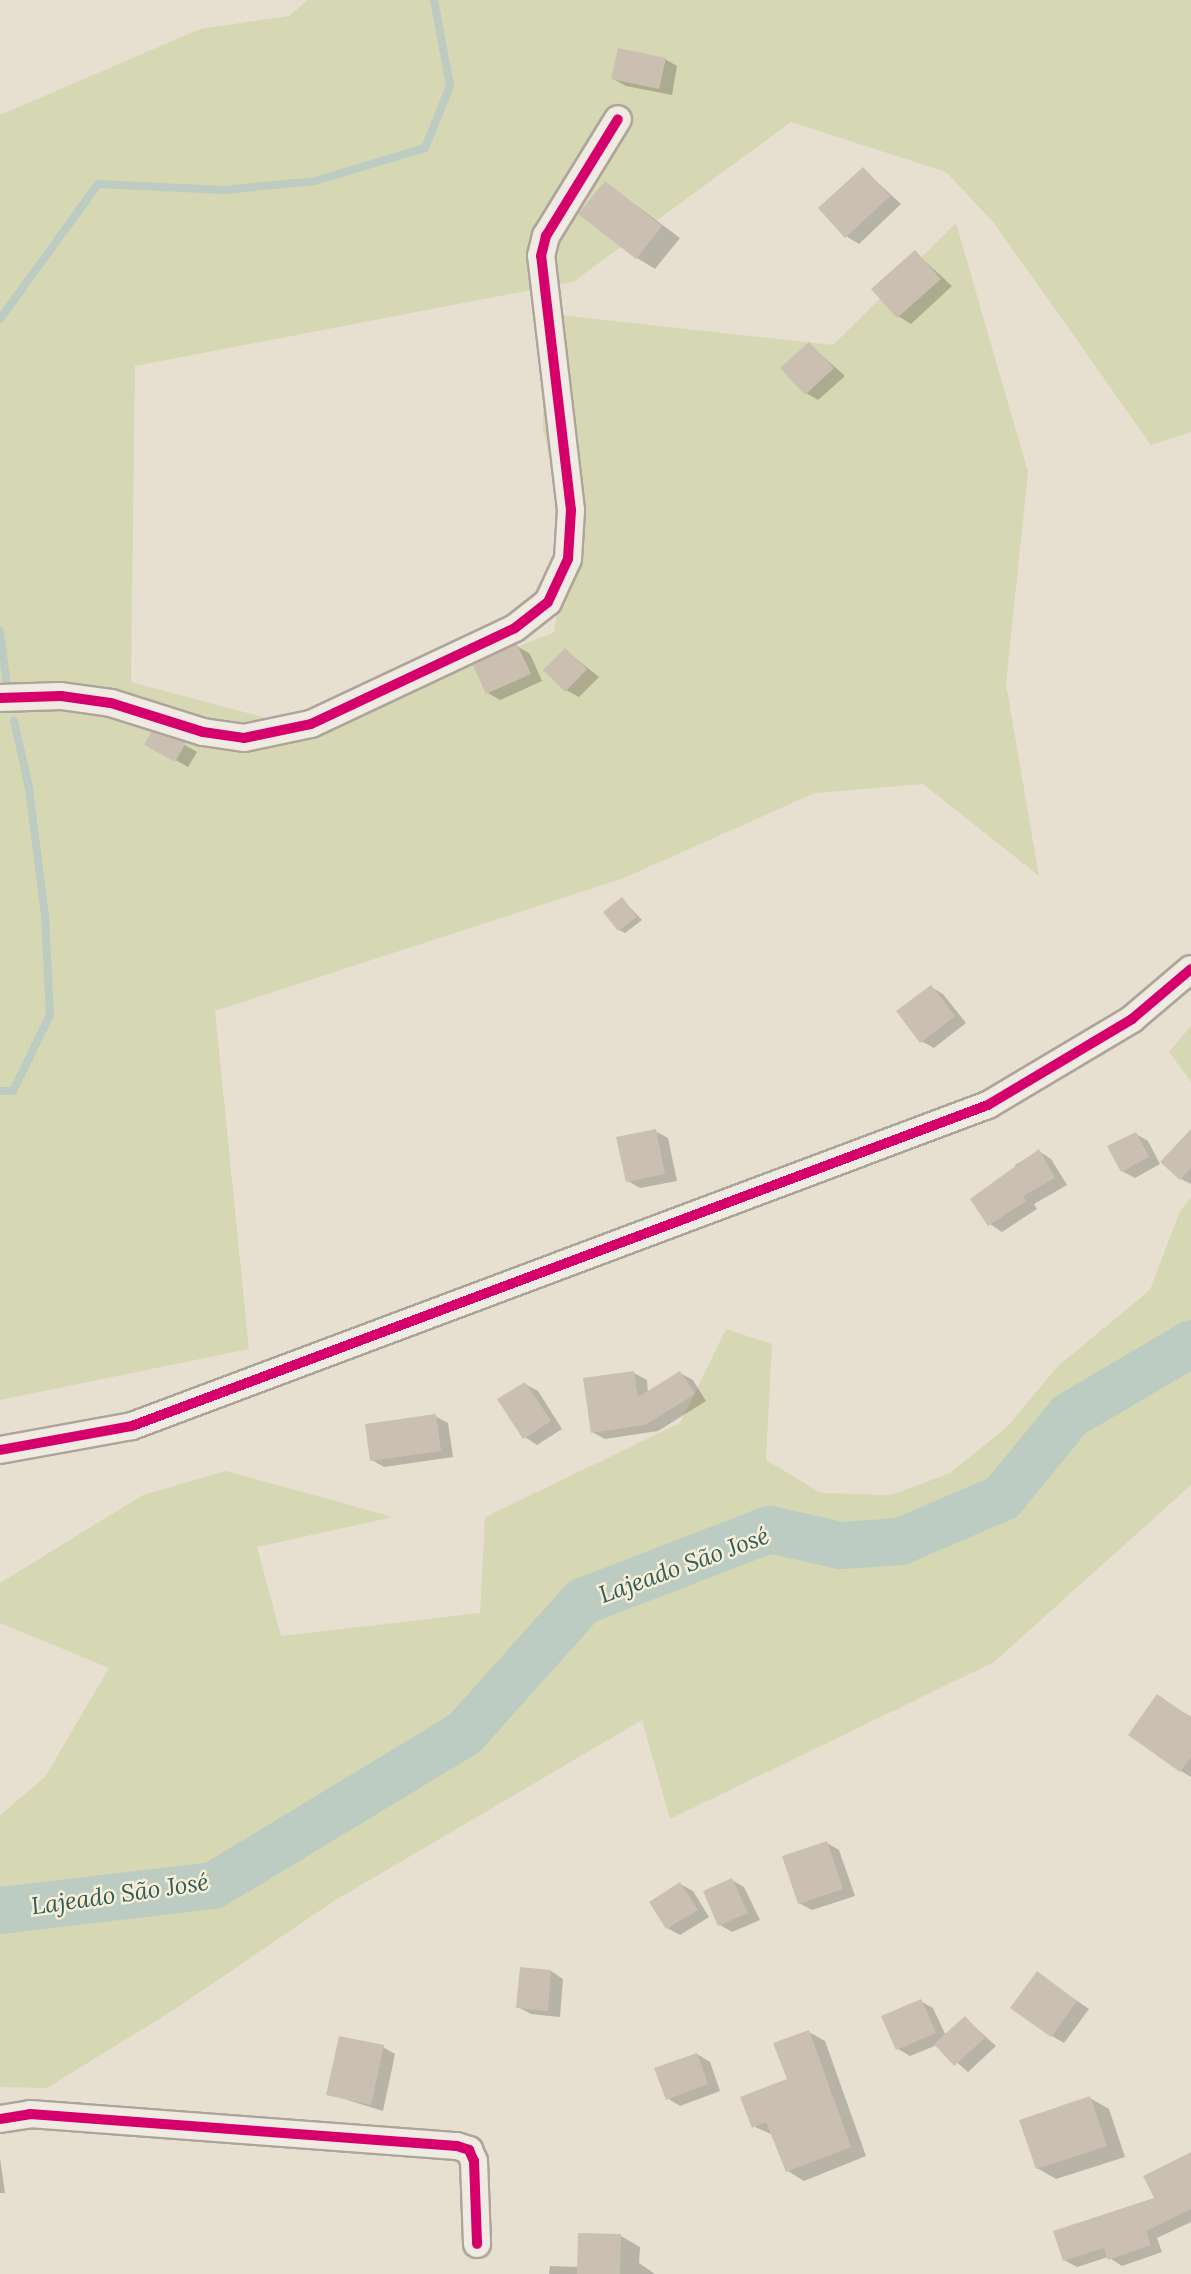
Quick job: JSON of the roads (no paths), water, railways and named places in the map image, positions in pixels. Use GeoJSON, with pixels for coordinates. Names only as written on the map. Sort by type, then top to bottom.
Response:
{"type":"FeatureCollection","features":[{"type":"Feature","properties":{"kind":"street"},"geometry":{"type":"LineString","coordinates":[[0,698],[61,696],[111,703],[203,732],[244,738],[311,724],[515,628],[548,602],[568,559],[571,510],[541,256],[546,236],[618,119]]}},
{"type":"Feature","properties":{"kind":"street"},"geometry":{"type":"LineString","coordinates":[[0,1450],[132,1426],[988,1105],[1132,1019],[1191,969]]}},
{"type":"Feature","properties":{"kind":"street"},"geometry":{"type":"LineString","coordinates":[[0,2119],[30,2114],[457,2146],[469,2150],[474,2161],[477,2244]]}},
{"type":"Feature","properties":{"kind":"waterway"},"geometry":{"type":"LineString","coordinates":[[0,319],[98,184],[224,190],[315,181],[425,148],[450,86],[434,0]]}},
{"type":"Feature","properties":{"kind":"waterway"},"geometry":{"type":"LineString","coordinates":[[0,631],[8,694]]}},
{"type":"Feature","properties":{"kind":"waterway"},"geometry":{"type":"LineString","coordinates":[[0,1091],[13,1091],[50,1015],[45,915],[28,783],[14,721]]}},
{"type":"Feature","properties":{"kind":"waterway","name":"Lajeado São José"},"geometry":{"type":"LineString","coordinates":[[0,1910],[213,1885],[464,1733],[582,1601],[769,1529],[840,1545],[900,1541],[1002,1497],[1069,1415],[1191,1343]]}}]}
